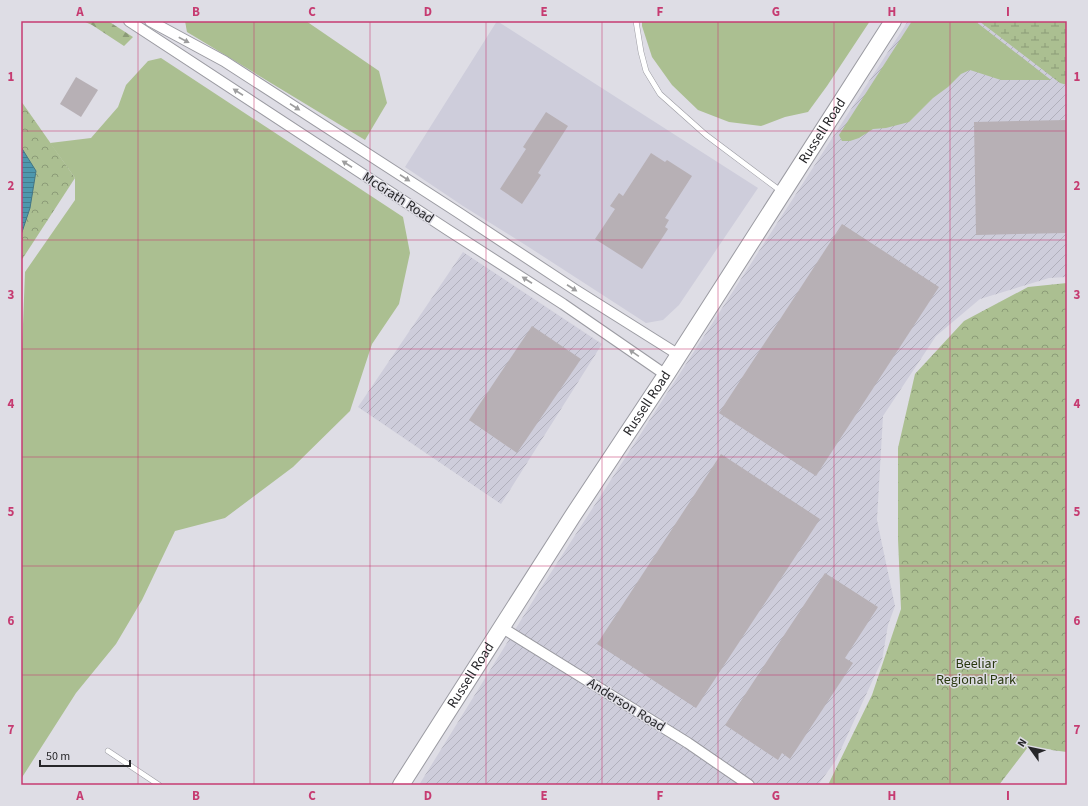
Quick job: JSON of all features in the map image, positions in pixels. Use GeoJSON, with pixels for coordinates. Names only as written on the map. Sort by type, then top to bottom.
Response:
{"type":"FeatureCollection","features":[{"type":"Feature","properties":{"kind":"main road","name":"Russell Road"},"geometry":{"type":"LineString","coordinates":[[401,785],[501,627],[679,355],[893,21]]}},
{"type":"Feature","properties":{"kind":"street","name":"McGrath Road"},"geometry":{"type":"LineString","coordinates":[[129,21],[448,230],[564,304],[666,375]]}},
{"type":"Feature","properties":{"kind":"street","name":"McGrath Road"},"geometry":{"type":"LineString","coordinates":[[150,21],[162,24],[224,62],[452,208],[574,289],[679,355]]}},
{"type":"Feature","properties":{"kind":"street"},"geometry":{"type":"LineString","coordinates":[[144,30],[150,21]]}},
{"type":"Feature","properties":{"kind":"street"},"geometry":{"type":"LineString","coordinates":[[155,37],[162,24]]}},
{"type":"Feature","properties":{"kind":"street","name":"Anderson Road"},"geometry":{"type":"LineString","coordinates":[[501,627],[688,742],[749,785]]}},
{"type":"Feature","properties":{"kind":"lane"},"geometry":{"type":"LineString","coordinates":[[636,21],[646,71],[660,94],[706,134],[782,193]]}},
{"type":"Feature","properties":{"kind":"lane"},"geometry":{"type":"LineString","coordinates":[[108,751],[159,785]]}},
{"type":"Feature","properties":{"kind":"shaded area"},"geometry":{"type":"Polygon","coordinates":[[[497,21],[758,188],[679,305],[663,320],[646,323],[463,206],[405,167],[497,21]]]}},
{"type":"Feature","properties":{"kind":"shaded area"},"geometry":{"type":"Polygon","coordinates":[[[908,21],[1067,21],[1067,277],[1049,278],[980,299],[936,336],[883,416],[877,520],[895,606],[888,625],[882,660],[836,760],[818,785],[419,785],[539,591],[908,21]]]}},
{"type":"Feature","properties":{"kind":"shaded area"},"geometry":{"type":"Polygon","coordinates":[[[463,252],[602,344],[501,504],[358,407],[463,252]]]}},
{"type":"Feature","properties":{"kind":"green space"},"geometry":{"type":"Polygon","coordinates":[[[83,21],[108,21],[133,37],[124,46],[92,25],[83,21]]]}},
{"type":"Feature","properties":{"kind":"green space"},"geometry":{"type":"Polygon","coordinates":[[[185,21],[306,21],[379,71],[387,103],[365,140],[187,32],[185,21]]]}},
{"type":"Feature","properties":{"kind":"green space"},"geometry":{"type":"Polygon","coordinates":[[[642,21],[870,21],[808,112],[785,117],[761,126],[729,122],[698,110],[672,85],[652,57],[642,26],[642,21]]]}},
{"type":"Feature","properties":{"kind":"green space"},"geometry":{"type":"Polygon","coordinates":[[[912,21],[975,21],[1051,80],[1001,80],[970,70],[961,74],[948,87],[933,98],[909,122],[886,128],[873,129],[859,138],[850,141],[842,141],[839,135],[912,21]]]}},
{"type":"Feature","properties":{"kind":"green space"},"geometry":{"type":"Polygon","coordinates":[[[979,21],[1067,21],[1067,85],[1060,83],[979,21]]]}},
{"type":"Feature","properties":{"kind":"green space"},"geometry":{"type":"Polygon","coordinates":[[[161,58],[403,217],[410,253],[399,304],[372,344],[350,411],[293,467],[225,518],[175,531],[142,600],[116,644],[76,693],[21,779],[21,377],[25,272],[75,200],[75,178],[50,143],[91,138],[118,107],[126,85],[148,61],[161,58]]]}},
{"type":"Feature","properties":{"kind":"green space"},"geometry":{"type":"Polygon","coordinates":[[[21,101],[75,178],[21,261],[21,101]]]}},
{"type":"Feature","properties":{"kind":"green space","name":"Beeliar Regional Park"},"geometry":{"type":"Polygon","coordinates":[[[1067,283],[1067,752],[1028,747],[999,785],[828,785],[872,695],[901,609],[898,539],[898,448],[915,374],[964,321],[1028,287],[1067,283]]]}},
{"type":"Feature","properties":{"kind":"water"},"geometry":{"type":"Polygon","coordinates":[[[21,147],[36,171],[30,208],[21,235],[21,147]]]}},
{"type":"Feature","properties":{"kind":"building"},"geometry":{"type":"Polygon","coordinates":[[[76,77],[98,90],[81,117],[60,104],[76,77]]]}},
{"type":"Feature","properties":{"kind":"building"},"geometry":{"type":"Polygon","coordinates":[[[546,112],[568,126],[538,173],[541,175],[522,204],[500,189],[526,149],[523,147],[546,112]]]}},
{"type":"Feature","properties":{"kind":"building"},"geometry":{"type":"Polygon","coordinates":[[[1067,120],[1067,233],[976,235],[974,122],[1067,120]]]}},
{"type":"Feature","properties":{"kind":"building"},"geometry":{"type":"Polygon","coordinates":[[[651,153],[665,162],[667,160],[692,176],[665,218],[669,220],[665,227],[668,229],[642,269],[595,239],[615,209],[610,206],[619,193],[623,196],[651,153]]]}},
{"type":"Feature","properties":{"kind":"building"},"geometry":{"type":"Polygon","coordinates":[[[842,224],[939,287],[816,476],[719,413],[842,224]]]}},
{"type":"Feature","properties":{"kind":"building"},"geometry":{"type":"Polygon","coordinates":[[[532,326],[581,359],[517,453],[469,420],[532,326]]]}},
{"type":"Feature","properties":{"kind":"building"},"geometry":{"type":"Polygon","coordinates":[[[721,454],[820,519],[696,708],[597,644],[721,454]]]}},
{"type":"Feature","properties":{"kind":"building"},"geometry":{"type":"Polygon","coordinates":[[[825,573],[878,607],[845,658],[853,663],[790,759],[782,753],[778,760],[725,725],[825,573]]]}}]}
